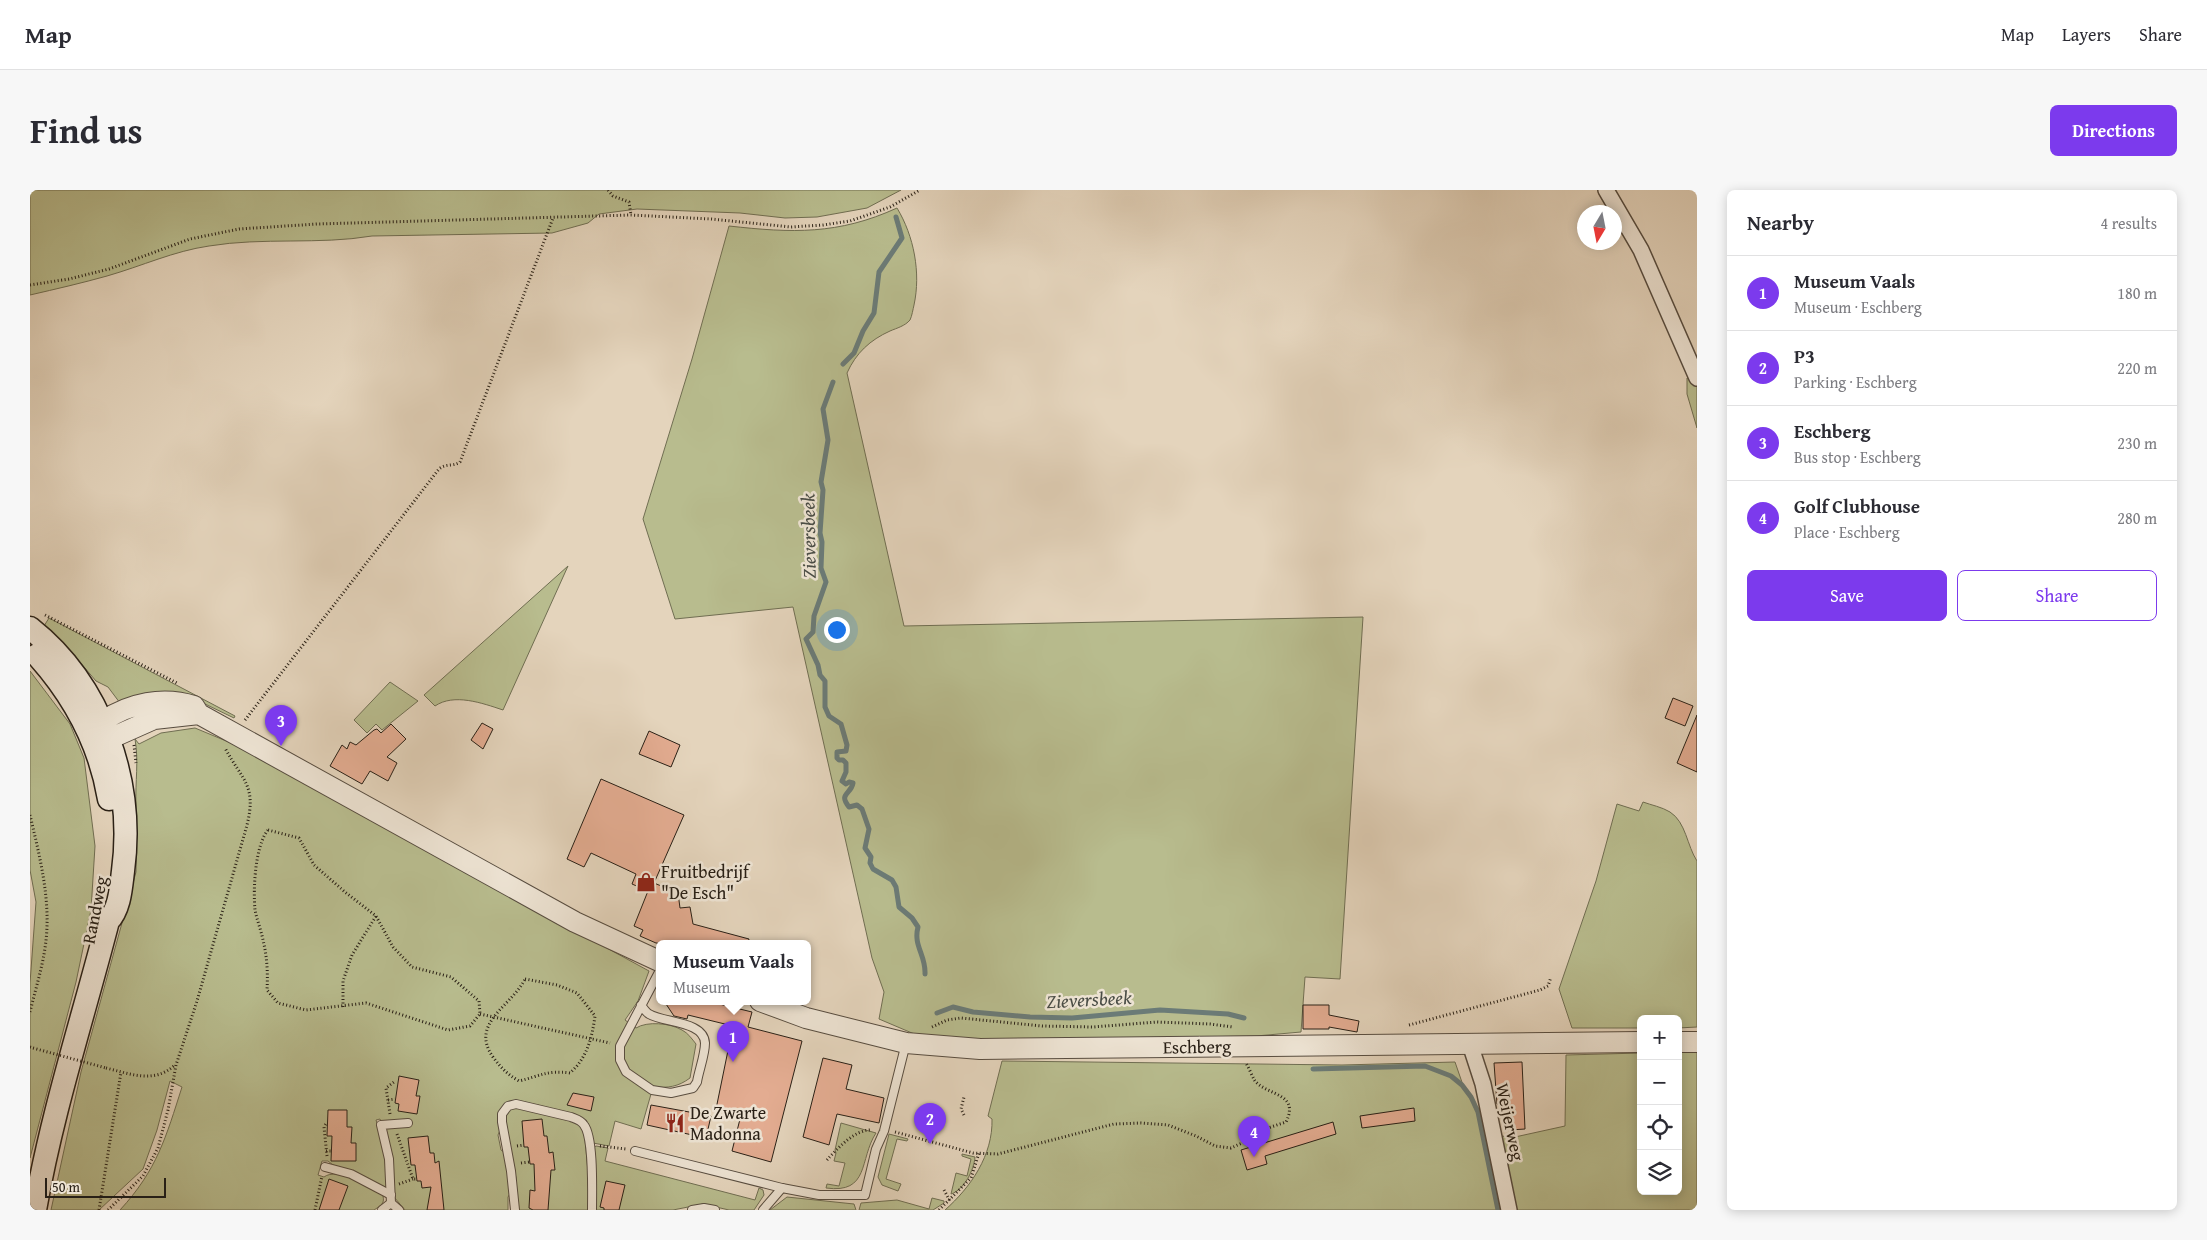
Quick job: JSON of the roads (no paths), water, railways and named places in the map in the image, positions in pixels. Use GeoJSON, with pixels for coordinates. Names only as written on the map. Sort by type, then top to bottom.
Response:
{"type":"FeatureCollection","features":[{"type":"Feature","properties":{"kind":"main road"},"geometry":{"type":"LineString","coordinates":[[38,622],[51,648],[71,672],[101,732]]}},
{"type":"Feature","properties":{"kind":"main road"},"geometry":{"type":"LineString","coordinates":[[30,648],[101,732]]}},
{"type":"Feature","properties":{"kind":"main road","name":"Randweg"},"geometry":{"type":"LineString","coordinates":[[35,1210],[59,1100],[108,921],[105,913],[112,865],[112,817],[101,732]]}},
{"type":"Feature","properties":{"kind":"street"},"geometry":{"type":"LineString","coordinates":[[1606,190],[1642,250],[1697,378]]}},
{"type":"Feature","properties":{"kind":"street"},"geometry":{"type":"LineString","coordinates":[[101,732],[154,719],[199,714],[575,922],[656,960]]}},
{"type":"Feature","properties":{"kind":"street","name":"Eschberg"},"geometry":{"type":"LineString","coordinates":[[771,1005],[806,1018],[906,1044],[980,1049],[1240,1038],[1385,1044],[1637,1042]]}},
{"type":"Feature","properties":{"kind":"street"},"geometry":{"type":"LineString","coordinates":[[1682,1042],[1697,1042]]}},
{"type":"Feature","properties":{"kind":"street","name":"Weijerweg"},"geometry":{"type":"LineString","coordinates":[[1470,1044],[1483,1084],[1509,1210]]}},
{"type":"Feature","properties":{"kind":"lane"},"geometry":{"type":"LineString","coordinates":[[641,1006],[649,1014],[671,1022],[693,1026],[700,1033],[705,1042],[697,1082],[693,1088],[671,1093],[652,1090],[626,1072],[620,1060],[620,1046],[641,1006],[656,978]]}},
{"type":"Feature","properties":{"kind":"lane"},"geometry":{"type":"LineString","coordinates":[[635,1151],[782,1188],[819,1195],[865,1195],[876,1149],[884,1131],[906,1044]]}},
{"type":"Feature","properties":{"kind":"lane"},"geometry":{"type":"LineString","coordinates":[[515,1210],[511,1170],[502,1118],[508,1106],[516,1104],[580,1120],[587,1129],[590,1146],[592,1210]]}},
{"type":"Feature","properties":{"kind":"lane"},"geometry":{"type":"LineString","coordinates":[[382,1210],[391,1199],[389,1159],[381,1124],[408,1123]]}},
{"type":"Feature","properties":{"kind":"lane"},"geometry":{"type":"LineString","coordinates":[[325,1167],[351,1174],[391,1199],[399,1210]]}},
{"type":"Feature","properties":{"kind":"lane"},"geometry":{"type":"LineString","coordinates":[[762,1210],[782,1188]]}},
{"type":"Feature","properties":{"kind":"lane"},"geometry":{"type":"LineString","coordinates":[[692,1210],[704,1208],[715,1210]]}},
{"type":"Feature","properties":{"kind":"waterway","name":"Zieversbeek"},"geometry":{"type":"LineString","coordinates":[[843,364],[854,353],[863,331],[874,313],[879,272],[902,238],[896,217]]}},
{"type":"Feature","properties":{"kind":"waterway","name":"Zieversbeek"},"geometry":{"type":"LineString","coordinates":[[833,382],[823,409],[828,440],[821,482],[823,490],[820,533],[822,542],[821,568],[826,582],[814,616],[813,632],[806,639],[818,665],[820,675],[825,681],[825,707],[829,716],[841,724],[847,745],[846,751],[837,752],[837,758],[846,763],[846,772],[842,781],[846,784],[849,782],[853,783],[845,796],[846,802],[849,807],[857,805],[862,809],[869,829],[865,848],[871,857],[870,863],[873,869],[892,880],[896,887],[899,907],[912,918],[918,927],[917,940],[924,961],[925,974]]}},
{"type":"Feature","properties":{"kind":"waterway","name":"Zieversbeek"},"geometry":{"type":"LineString","coordinates":[[937,1013],[953,1007],[973,1012],[1030,1017],[1072,1018],[1160,1010],[1228,1014],[1244,1018]]}},
{"type":"Feature","properties":{"kind":"waterway","name":"Zieversbeek"},"geometry":{"type":"LineString","coordinates":[[1313,1069],[1425,1066],[1451,1076],[1462,1085],[1471,1097],[1478,1112],[1498,1210]]}},
{"type":"Feature","properties":{"kind":"place","name":"Eschberg"},"geometry":{"type":"Point","coordinates":[281,746]}},
{"type":"Feature","properties":{"kind":"place","name":"Fruitbedrijf \"De Esch\""},"geometry":{"type":"Point","coordinates":[646,882]}},
{"type":"Feature","properties":{"kind":"place","name":"Museum Vaals"},"geometry":{"type":"Point","coordinates":[733,1062]}},
{"type":"Feature","properties":{"kind":"place","name":"De Zwarte Madonna"},"geometry":{"type":"Point","coordinates":[675,1123]}},
{"type":"Feature","properties":{"kind":"place","name":"P3"},"geometry":{"type":"Point","coordinates":[930,1144]}},
{"type":"Feature","properties":{"kind":"place","name":"Golf Clubhouse"},"geometry":{"type":"Point","coordinates":[1254,1157]}}]}
